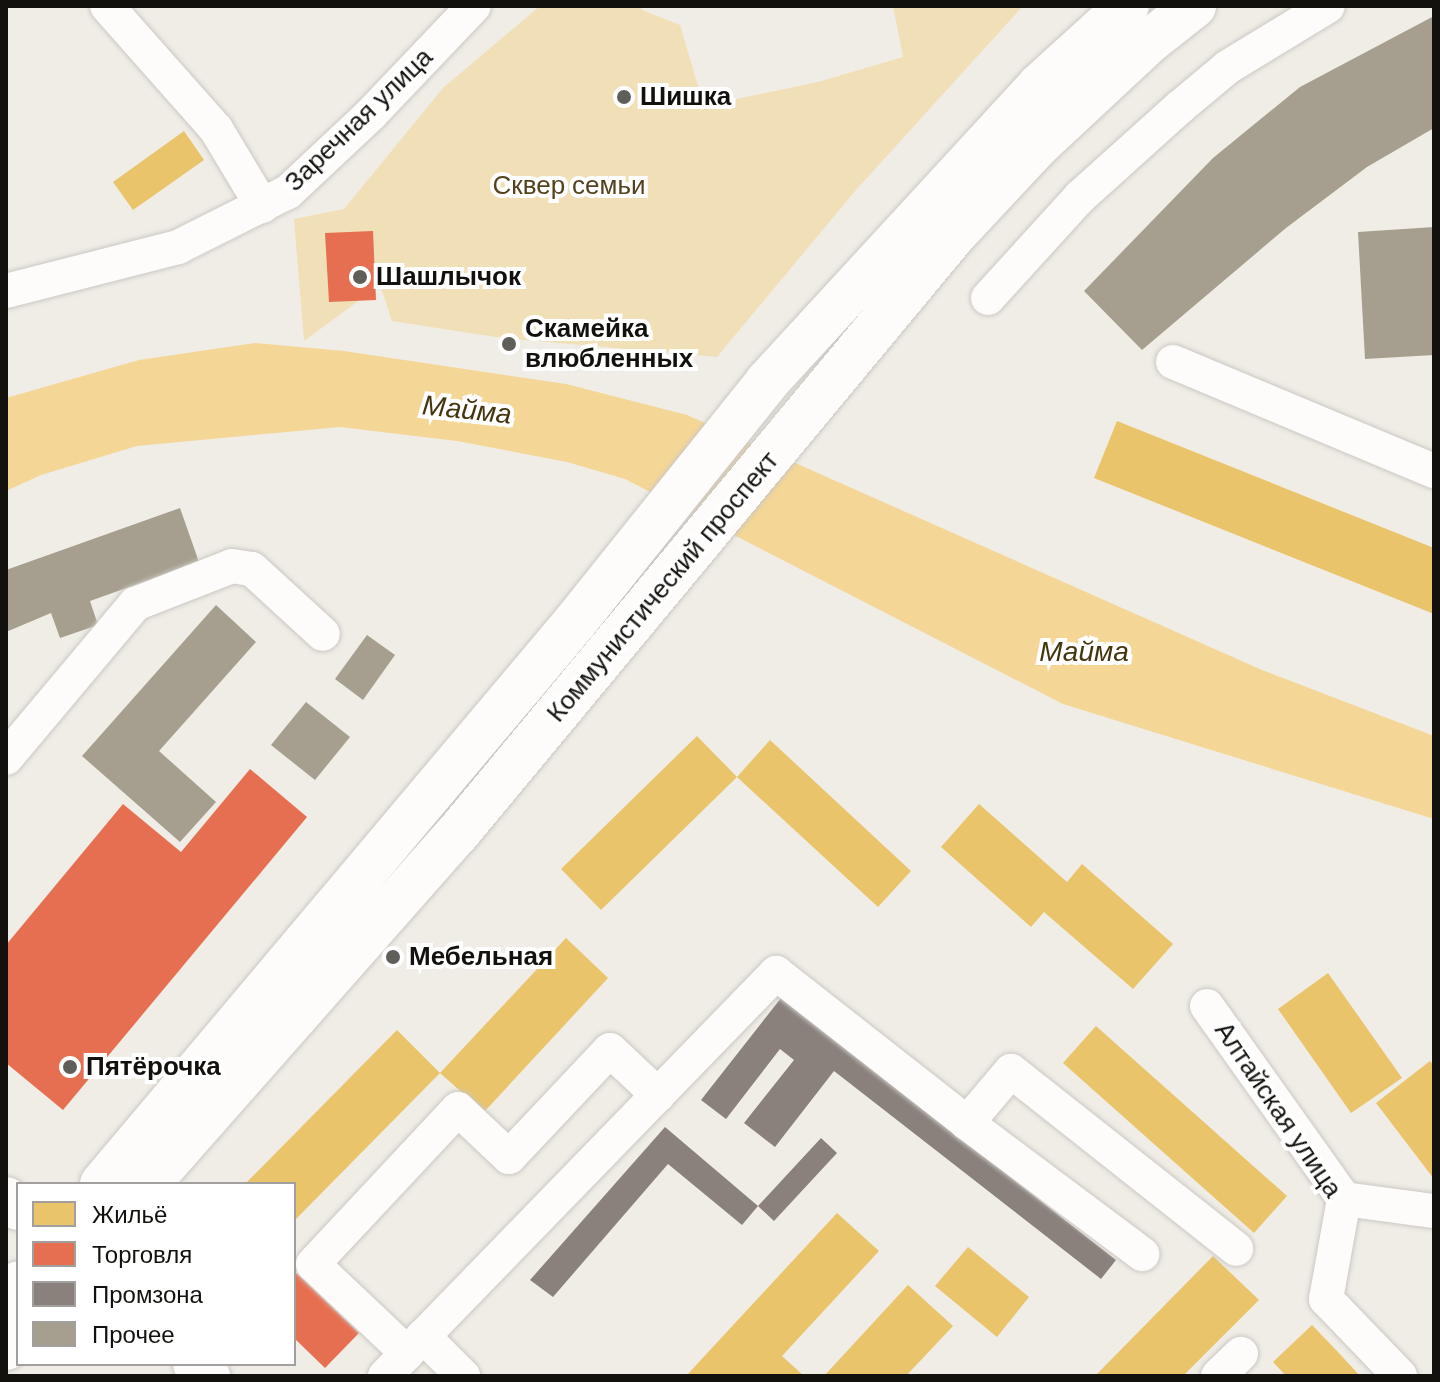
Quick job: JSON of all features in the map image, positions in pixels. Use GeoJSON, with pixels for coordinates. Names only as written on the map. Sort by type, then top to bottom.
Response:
{"type":"FeatureCollection","features":[{"type":"Feature","properties":{"kind":"main road","name":"Коммунистический проспект"},"geometry":{"type":"LineString","coordinates":[[104,1182],[575,622],[767,382],[1039,86],[1127,6]]}},
{"type":"Feature","properties":{"kind":"main road","name":"Коммунистический проспект"},"geometry":{"type":"LineString","coordinates":[[150,1182],[367,939],[616,645],[953,236],[1035,148],[1151,40],[1194,6]]}},
{"type":"Feature","properties":{"kind":"street"},"geometry":{"type":"LineString","coordinates":[[107,6],[216,129],[262,206]]}},
{"type":"Feature","properties":{"kind":"street","name":"Заречная улица"},"geometry":{"type":"LineString","coordinates":[[6,291],[178,247],[288,192],[371,114],[474,6]]}},
{"type":"Feature","properties":{"kind":"street"},"geometry":{"type":"LineString","coordinates":[[988,298],[1080,197],[1180,107],[1228,67],[1328,6]]}},
{"type":"Feature","properties":{"kind":"street"},"geometry":{"type":"LineString","coordinates":[[1173,362],[1434,471]]}},
{"type":"Feature","properties":{"kind":"street"},"geometry":{"type":"LineString","coordinates":[[6,758],[135,604],[232,566],[252,569],[323,634]]}},
{"type":"Feature","properties":{"kind":"street"},"geometry":{"type":"LineString","coordinates":[[405,1355],[776,973],[967,1123],[1142,1254]]}},
{"type":"Feature","properties":{"kind":"street","name":"Алтайская улица"},"geometry":{"type":"LineString","coordinates":[[1207,1006],[1344,1199],[1326,1299],[1400,1376]]}},
{"type":"Feature","properties":{"kind":"street"},"geometry":{"type":"LineString","coordinates":[[463,1376],[405,1355],[313,1264],[458,1109],[509,1157],[610,1050],[658,1095]]}},
{"type":"Feature","properties":{"kind":"street"},"geometry":{"type":"LineString","coordinates":[[967,1123],[1011,1071],[1236,1249]]}},
{"type":"Feature","properties":{"kind":"street"},"geometry":{"type":"LineString","coordinates":[[1344,1199],[1434,1211]]}},
{"type":"Feature","properties":{"kind":"green space","name":"Сквер семьи"},"geometry":{"type":"Polygon","coordinates":[[[540,6],[640,6],[642,10],[680,25],[704,106],[818,82],[903,57],[893,6],[1023,6],[856,190],[717,357],[502,338],[392,321],[380,285],[304,341],[294,219],[344,209],[443,88],[540,6]]]}},
{"type":"Feature","properties":{"kind":"water","name":"Майма"},"geometry":{"type":"Polygon","coordinates":[[[255,343],[344,351],[566,384],[687,415],[1262,670],[1434,736],[1434,819],[1063,704],[625,479],[567,462],[457,441],[340,427],[137,446],[41,475],[6,491],[6,398],[139,360],[255,343]]]}},
{"type":"Feature","properties":{"kind":"building: Жильё"},"geometry":{"type":"Polygon","coordinates":[[[184,131],[204,160],[133,210],[113,182],[184,131]]]}},
{"type":"Feature","properties":{"kind":"building: Жильё"},"geometry":{"type":"Polygon","coordinates":[[[1117,421],[1434,548],[1434,614],[1094,478],[1117,421]]]}},
{"type":"Feature","properties":{"kind":"building: Жильё"},"geometry":{"type":"Polygon","coordinates":[[[697,736],[737,777],[601,910],[561,869],[697,736]]]}},
{"type":"Feature","properties":{"kind":"building: Жильё"},"geometry":{"type":"Polygon","coordinates":[[[770,740],[911,871],[878,907],[737,777],[770,740]]]}},
{"type":"Feature","properties":{"kind":"building: Жильё"},"geometry":{"type":"Polygon","coordinates":[[[979,804],[1067,882],[1082,864],[1173,944],[1133,989],[1044,912],[1031,927],[941,847],[979,804]]]}},
{"type":"Feature","properties":{"kind":"building: Жильё"},"geometry":{"type":"Polygon","coordinates":[[[566,938],[608,978],[484,1112],[440,1073],[566,938]]]}},
{"type":"Feature","properties":{"kind":"building: Жильё"},"geometry":{"type":"Polygon","coordinates":[[[1328,973],[1402,1078],[1351,1113],[1278,1009],[1328,973]]]}},
{"type":"Feature","properties":{"kind":"building: Жильё"},"geometry":{"type":"Polygon","coordinates":[[[1096,1026],[1287,1196],[1254,1233],[1063,1063],[1096,1026]]]}},
{"type":"Feature","properties":{"kind":"building: Жильё"},"geometry":{"type":"Polygon","coordinates":[[[397,1030],[440,1073],[296,1219],[296,1182],[247,1182],[397,1030]]]}},
{"type":"Feature","properties":{"kind":"building: Жильё"},"geometry":{"type":"Polygon","coordinates":[[[1430,1061],[1434,1066],[1434,1179],[1376,1103],[1430,1061]]]}},
{"type":"Feature","properties":{"kind":"building: Жильё"},"geometry":{"type":"Polygon","coordinates":[[[837,1213],[879,1251],[782,1356],[804,1376],[686,1376],[837,1213]]]}},
{"type":"Feature","properties":{"kind":"building: Жильё"},"geometry":{"type":"Polygon","coordinates":[[[968,1247],[1029,1297],[997,1337],[935,1286],[968,1247]]]}},
{"type":"Feature","properties":{"kind":"building: Жильё"},"geometry":{"type":"Polygon","coordinates":[[[1213,1256],[1259,1300],[1183,1376],[1095,1376],[1213,1256]]]}},
{"type":"Feature","properties":{"kind":"building: Жильё"},"geometry":{"type":"Polygon","coordinates":[[[908,1285],[953,1326],[906,1376],[824,1376],[908,1285]]]}},
{"type":"Feature","properties":{"kind":"building: Жильё"},"geometry":{"type":"Polygon","coordinates":[[[1312,1325],[1360,1376],[1286,1376],[1273,1362],[1312,1325]]]}},
{"type":"Feature","properties":{"kind":"building: Торговля"},"geometry":{"type":"Polygon","coordinates":[[[373,231],[376,300],[329,302],[325,233],[373,231]]]}},
{"type":"Feature","properties":{"kind":"building: Торговля"},"geometry":{"type":"Polygon","coordinates":[[[250,769],[307,817],[63,1110],[6,1063],[6,945],[123,804],[181,852],[250,769]]]}},
{"type":"Feature","properties":{"kind":"building: Торговля"},"geometry":{"type":"Polygon","coordinates":[[[296,1273],[359,1333],[325,1368],[296,1340],[296,1273]]]}},
{"type":"Feature","properties":{"kind":"building: Промзона"},"geometry":{"type":"Polygon","coordinates":[[[781,998],[1116,1260],[1101,1279],[834,1071],[775,1147],[744,1123],[794,1060],[780,1049],[726,1119],[701,1100],[781,998]]]}},
{"type":"Feature","properties":{"kind":"building: Промзона"},"geometry":{"type":"Polygon","coordinates":[[[665,1127],[758,1206],[742,1225],[668,1164],[553,1297],[530,1280],[665,1127]]]}},
{"type":"Feature","properties":{"kind":"building: Промзона"},"geometry":{"type":"Polygon","coordinates":[[[821,1138],[837,1153],[774,1221],[758,1206],[821,1138]]]}},
{"type":"Feature","properties":{"kind":"building: Прочее"},"geometry":{"type":"Polygon","coordinates":[[[1434,16],[1434,128],[1367,167],[1286,228],[1142,350],[1084,291],[1213,158],[1300,87],[1434,16]]]}},
{"type":"Feature","properties":{"kind":"building: Прочее"},"geometry":{"type":"Polygon","coordinates":[[[1434,227],[1434,355],[1365,359],[1358,232],[1434,227]]]}},
{"type":"Feature","properties":{"kind":"building: Прочее"},"geometry":{"type":"Polygon","coordinates":[[[180,508],[199,562],[90,601],[98,625],[60,638],[51,613],[6,632],[6,570],[180,508]]]}},
{"type":"Feature","properties":{"kind":"building: Прочее"},"geometry":{"type":"Polygon","coordinates":[[[216,605],[256,642],[159,751],[216,802],[180,842],[82,756],[216,605]]]}},
{"type":"Feature","properties":{"kind":"building: Прочее"},"geometry":{"type":"Polygon","coordinates":[[[367,635],[395,655],[363,700],[335,679],[367,635]]]}},
{"type":"Feature","properties":{"kind":"building: Прочее"},"geometry":{"type":"Polygon","coordinates":[[[306,702],[350,737],[315,780],[271,745],[306,702]]]}},
{"type":"Feature","properties":{"kind":"place","name":"Шишка"},"geometry":{"type":"Point","coordinates":[624,97]}},
{"type":"Feature","properties":{"kind":"place","name":"Шашлычок"},"geometry":{"type":"Point","coordinates":[360,277]}},
{"type":"Feature","properties":{"kind":"place","name":"Скамейка влюбленных"},"geometry":{"type":"Point","coordinates":[509,344]}},
{"type":"Feature","properties":{"kind":"place","name":"Мебельная"},"geometry":{"type":"Point","coordinates":[393,957]}},
{"type":"Feature","properties":{"kind":"place","name":"Пятёрочка"},"geometry":{"type":"Point","coordinates":[70,1067]}}]}
